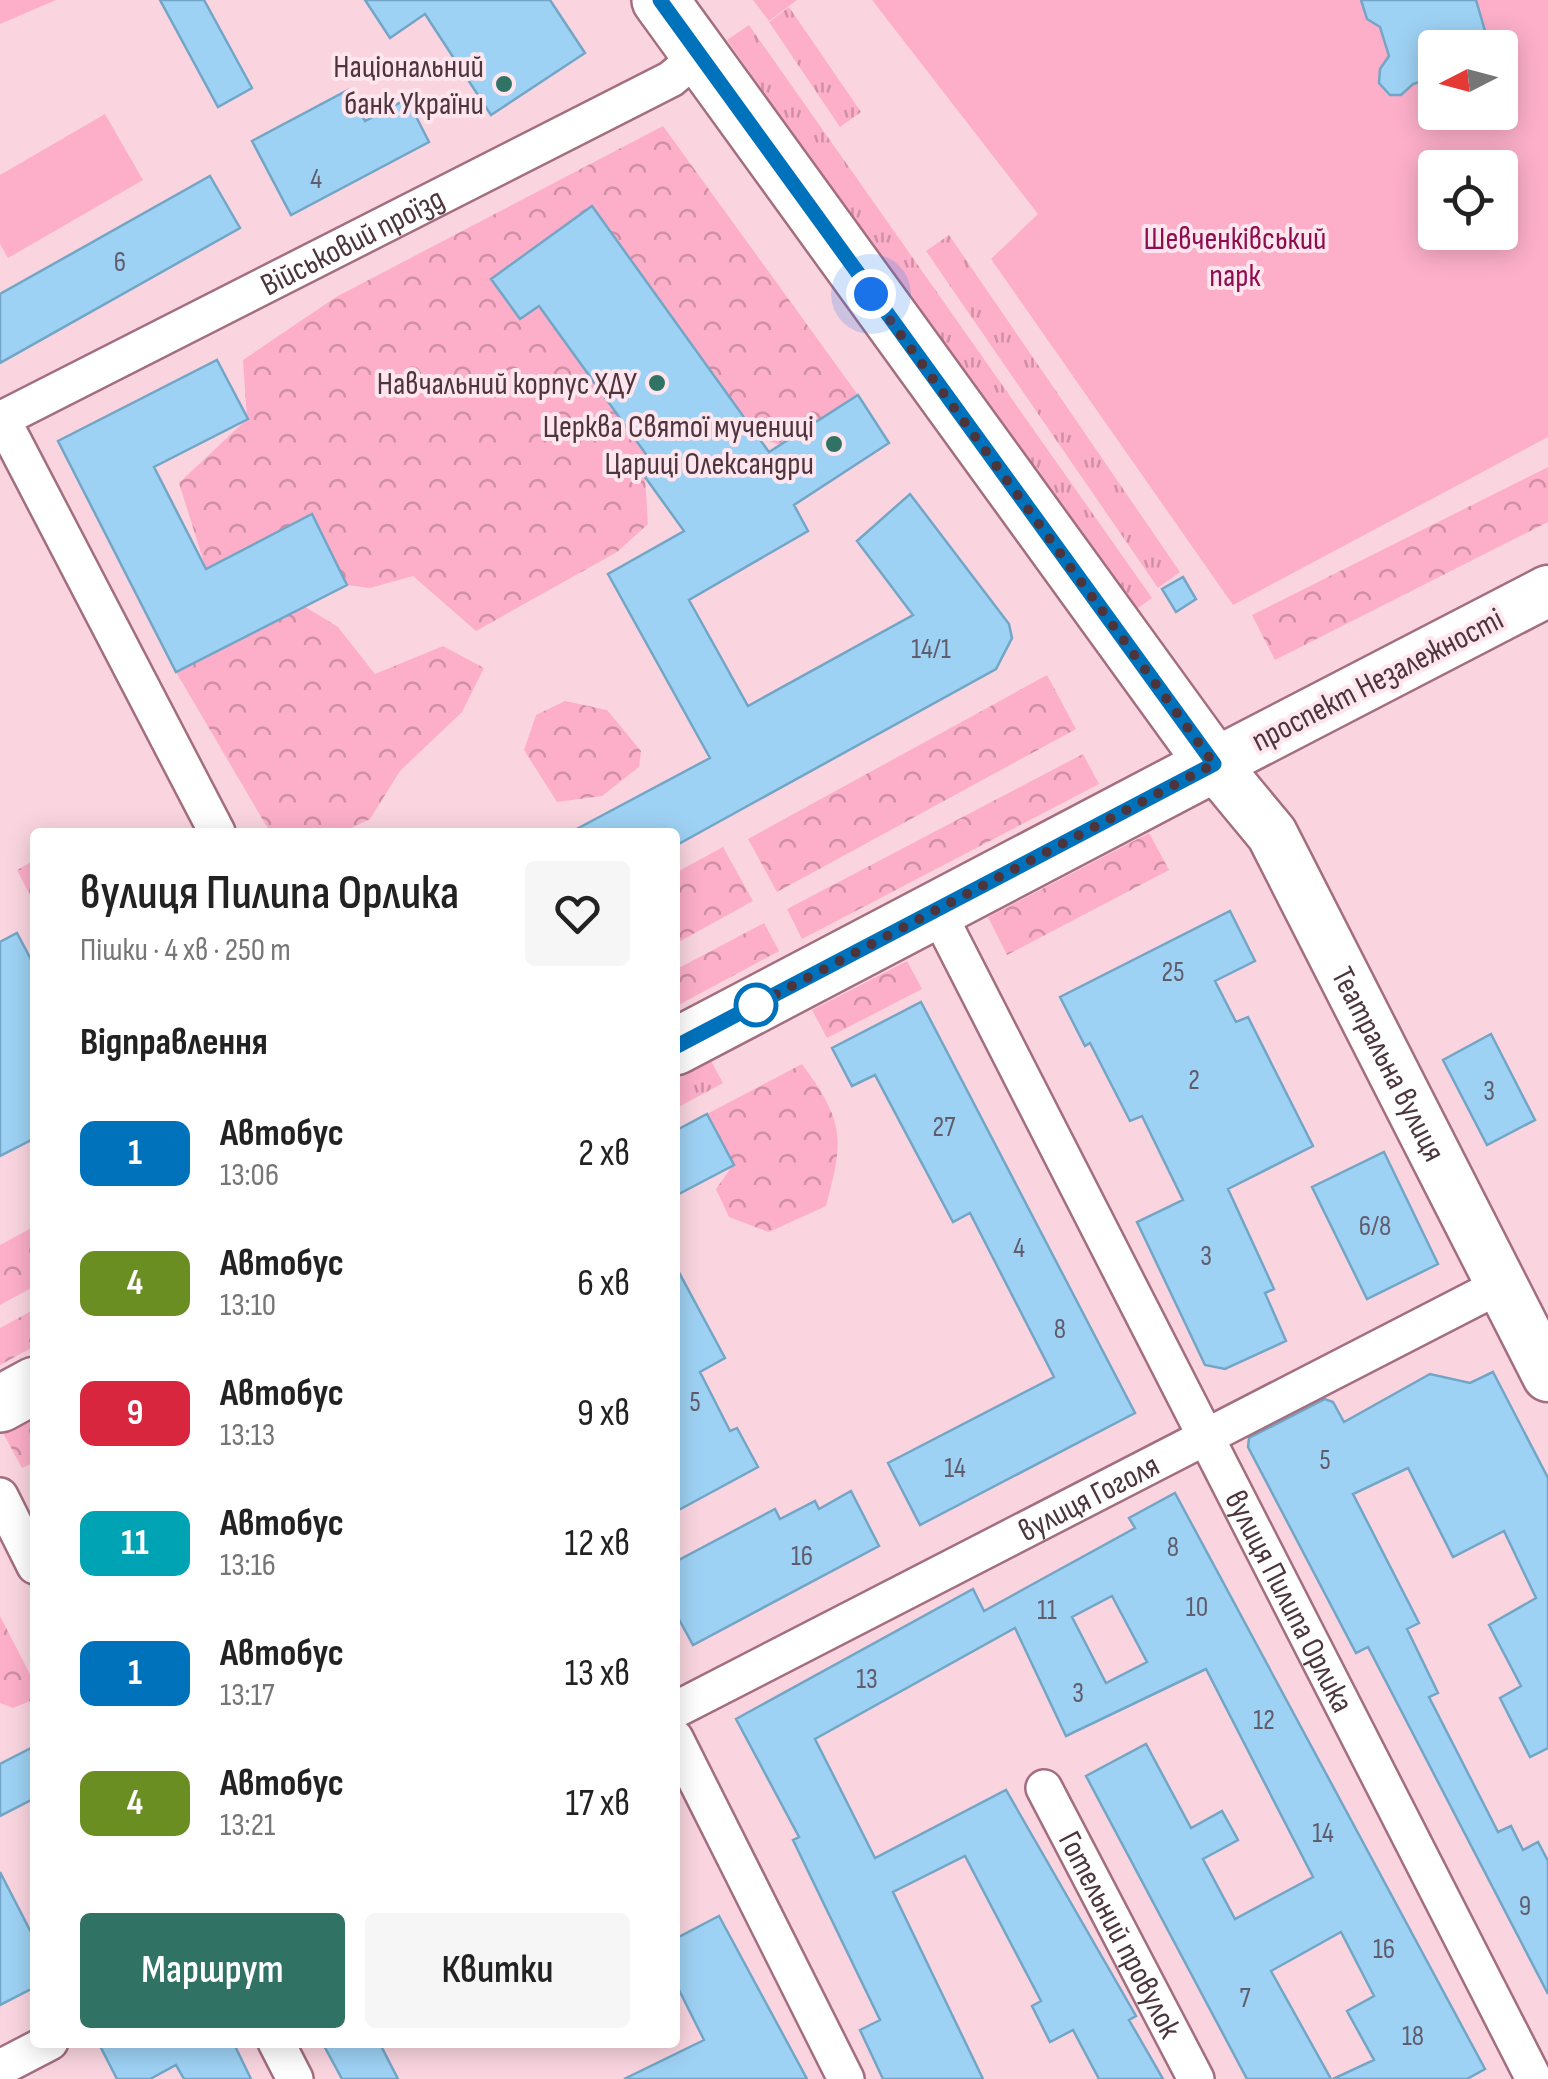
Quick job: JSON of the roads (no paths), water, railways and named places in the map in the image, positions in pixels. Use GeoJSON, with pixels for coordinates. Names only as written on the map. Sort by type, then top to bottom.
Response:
{"type":"FeatureCollection","features":[{"type":"Feature","properties":{"kind":"main road"},"geometry":{"type":"LineString","coordinates":[[660,0],[1214,764]]}},
{"type":"Feature","properties":{"kind":"main road","name":"проспект Незалежності"},"geometry":{"type":"LineString","coordinates":[[680,1044],[1214,764]]}},
{"type":"Feature","properties":{"kind":"main road"},"geometry":{"type":"LineString","coordinates":[[0,1404],[30,1388]]}},
{"type":"Feature","properties":{"kind":"street","name":"Військовий проїзд"},"geometry":{"type":"LineString","coordinates":[[1,420],[671,79],[698,56]]}},
{"type":"Feature","properties":{"kind":"street"},"geometry":{"type":"LineString","coordinates":[[1,420],[216,828]]}},
{"type":"Feature","properties":{"kind":"street","name":"проспект Незалежності"},"geometry":{"type":"LineString","coordinates":[[1214,764],[1548,591]]}},
{"type":"Feature","properties":{"kind":"street","name":"Театральна вулиця"},"geometry":{"type":"LineString","coordinates":[[1214,764],[1272,834],[1548,1376]]}},
{"type":"Feature","properties":{"kind":"street","name":"вулиця Пилипа Орлика"},"geometry":{"type":"LineString","coordinates":[[937,912],[1534,2079]]}},
{"type":"Feature","properties":{"kind":"street","name":"вулиця Гоголя"},"geometry":{"type":"LineString","coordinates":[[680,1707],[1206,1441],[1503,1284]]}},
{"type":"Feature","properties":{"kind":"street"},"geometry":{"type":"LineString","coordinates":[[0,1496],[30,1556]]}},
{"type":"Feature","properties":{"kind":"street"},"geometry":{"type":"LineString","coordinates":[[680,1748],[846,2079]]}},
{"type":"Feature","properties":{"kind":"street","name":"Готельний провулок"},"geometry":{"type":"LineString","coordinates":[[1044,1788],[1196,2079]]}},
{"type":"Feature","properties":{"kind":"street"},"geometry":{"type":"LineString","coordinates":[[0,2068],[38,2048]]}},
{"type":"Feature","properties":{"kind":"street"},"geometry":{"type":"LineString","coordinates":[[279,2048],[295,2079]]}},
{"type":"Feature","properties":{"kind":"place","name":"Національний банк України"},"geometry":{"type":"Point","coordinates":[504,84]}},
{"type":"Feature","properties":{"kind":"place","name":"Навчальний корпус ХДУ"},"geometry":{"type":"Point","coordinates":[657,383]}},
{"type":"Feature","properties":{"kind":"place","name":"Церква Святої мучениці Цариці Олександри"},"geometry":{"type":"Point","coordinates":[834,444]}},
{"type":"Feature","properties":{"kind":"park label","name":"Шевченківський парк"},"geometry":{"type":"Point","coordinates":[1235,256]}}]}
